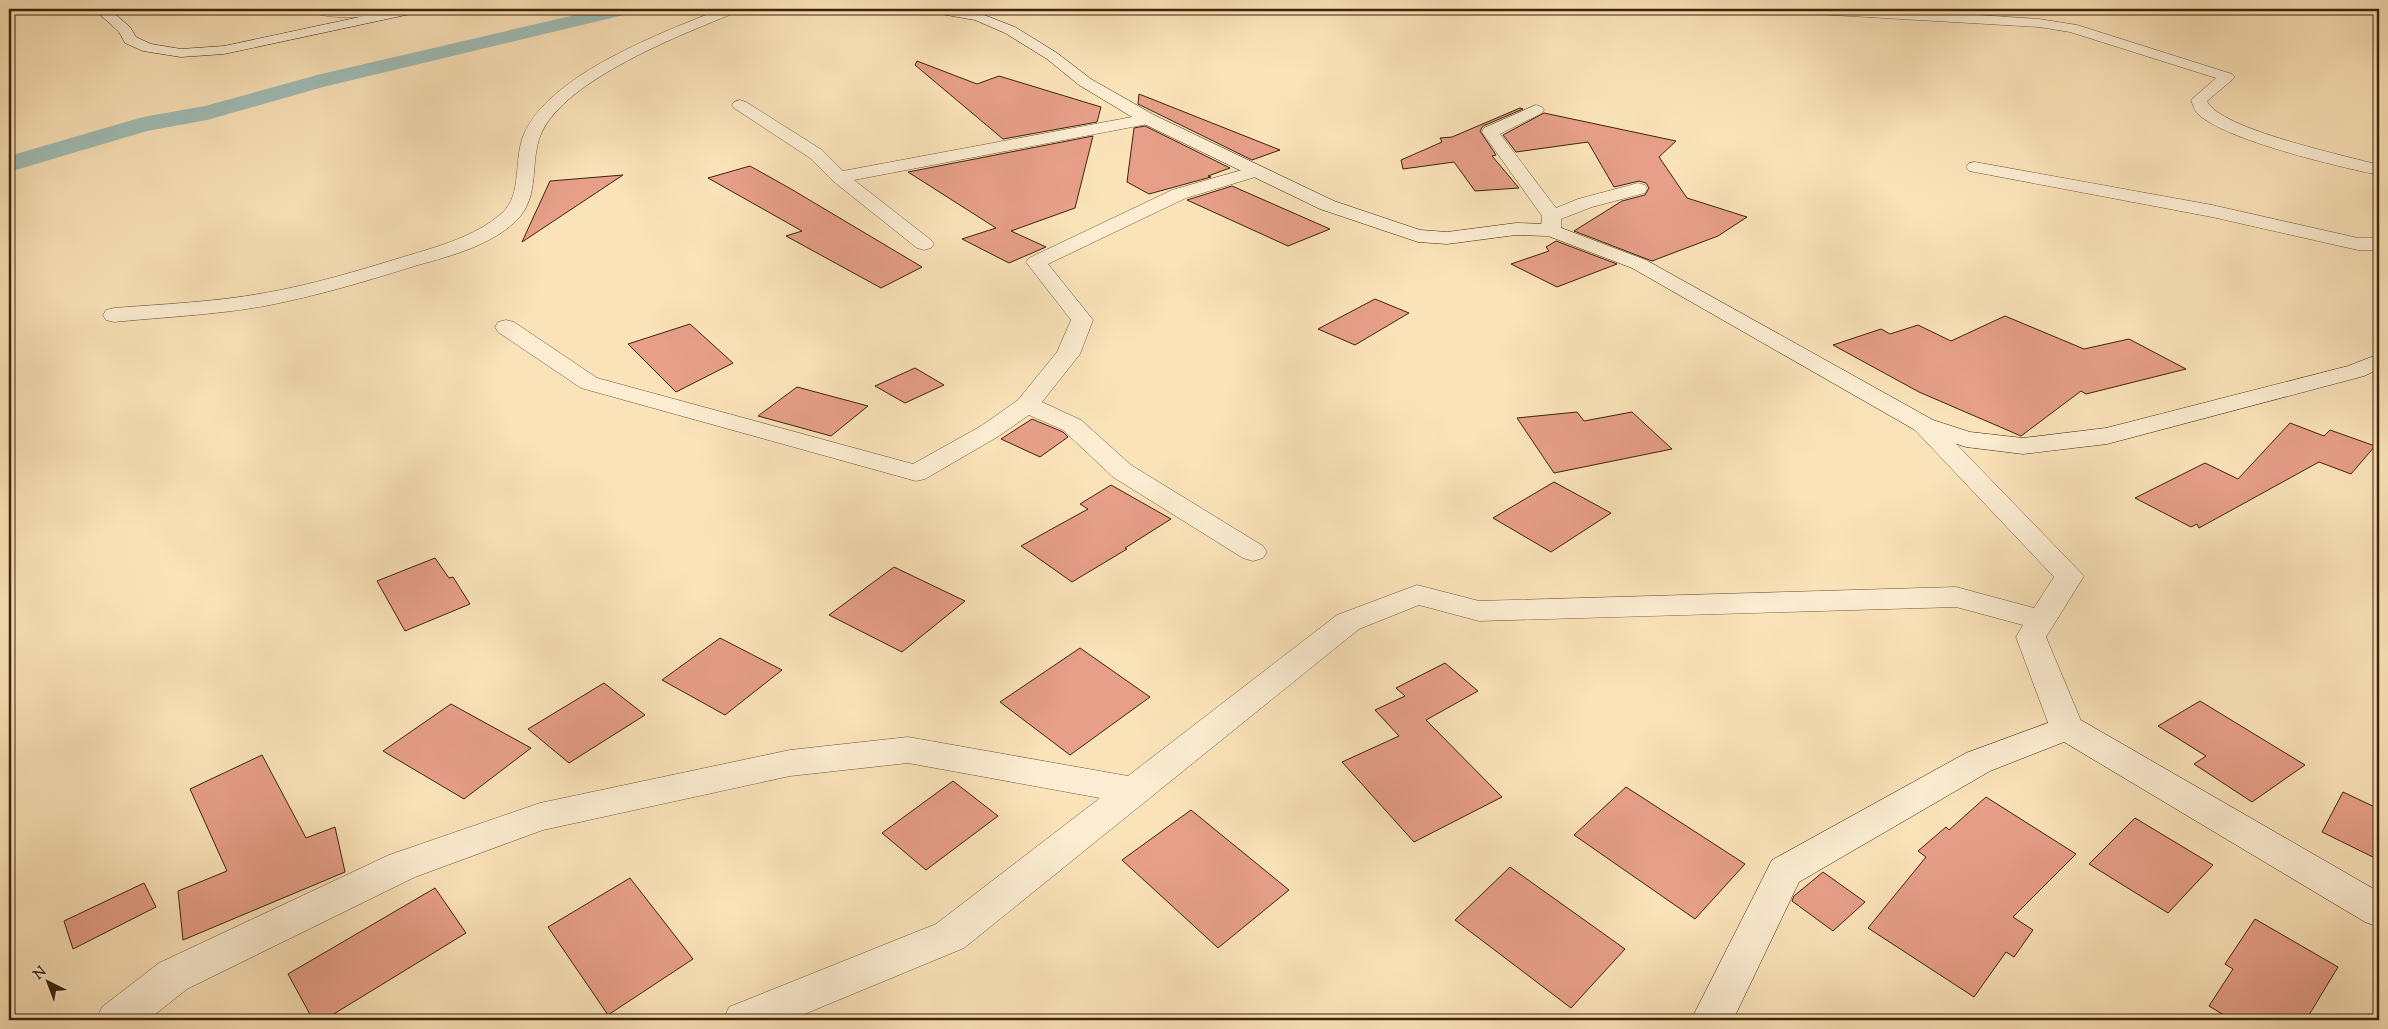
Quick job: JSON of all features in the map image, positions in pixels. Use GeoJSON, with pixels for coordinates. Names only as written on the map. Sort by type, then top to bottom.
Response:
{"type":"FeatureCollection","features":[{"type":"Feature","properties":{"kind":"street"},"geometry":{"type":"LineString","coordinates":[[101,9],[125,30],[130,40],[148,48],[181,54],[224,50],[411,9]]}},
{"type":"Feature","properties":{"kind":"street"},"geometry":{"type":"LineString","coordinates":[[316,9],[329,13],[415,9]]}},
{"type":"Feature","properties":{"kind":"street"},"geometry":{"type":"LineString","coordinates":[[703,9],[723,9]]}},
{"type":"Feature","properties":{"kind":"street"},"geometry":{"type":"LineString","coordinates":[[114,315],[243,303],[347,280],[437,254],[479,236],[511,216],[520,200],[533,134],[552,108],[590,78],[644,46],[732,9]]}},
{"type":"Feature","properties":{"kind":"street"},"geometry":{"type":"LineString","coordinates":[[935,9],[979,17],[1010,30],[1052,56],[1085,82],[1148,119],[1327,205],[1418,236],[1447,238],[1551,223],[1586,203],[1638,189]]}},
{"type":"Feature","properties":{"kind":"street"},"geometry":{"type":"LineString","coordinates":[[1798,9],[1861,11],[2039,23],[2072,28],[2227,78],[2199,100],[2203,110],[2224,124],[2291,147],[2379,170]]}},
{"type":"Feature","properties":{"kind":"street"},"geometry":{"type":"LineString","coordinates":[[2086,17],[2100,37]]}},
{"type":"Feature","properties":{"kind":"street"},"geometry":{"type":"LineString","coordinates":[[740,105],[816,154],[839,177],[924,244]]}},
{"type":"Feature","properties":{"kind":"street"},"geometry":{"type":"LineString","coordinates":[[1536,110],[1490,132],[1551,223],[1639,264],[1924,425],[1966,439],[2023,446],[2107,436],[2356,371],[2379,362]]}},
{"type":"Feature","properties":{"kind":"street"},"geometry":{"type":"LineString","coordinates":[[839,177],[1148,119]]}},
{"type":"Feature","properties":{"kind":"street"},"geometry":{"type":"LineString","coordinates":[[1975,167],[2212,210],[2358,244],[2379,244]]}},
{"type":"Feature","properties":{"kind":"street"},"geometry":{"type":"LineString","coordinates":[[506,327],[589,383],[916,473],[990,431],[1027,405],[1068,354],[1082,320],[1036,262],[1179,194],[1256,171]]}},
{"type":"Feature","properties":{"kind":"street"},"geometry":{"type":"LineString","coordinates":[[1027,405],[1072,425],[1122,471],[1253,552]]}},
{"type":"Feature","properties":{"kind":"street"},"geometry":{"type":"LineString","coordinates":[[1924,425],[2069,576],[2031,637],[2066,728],[2379,911]]}},
{"type":"Feature","properties":{"kind":"street"},"geometry":{"type":"LineString","coordinates":[[744,1020],[950,936],[1348,622],[1416,595],[1479,612],[1956,597],[2042,620]]}},
{"type":"Feature","properties":{"kind":"street"},"geometry":{"type":"LineString","coordinates":[[1712,1020],[1785,870],[1978,762],[2066,728]]}},
{"type":"Feature","properties":{"kind":"street"},"geometry":{"type":"LineString","coordinates":[[117,1020],[182,971],[402,866],[540,818],[790,763],[908,750],[1134,791]]}},
{"type":"Feature","properties":{"kind":"building"},"geometry":{"type":"Polygon","coordinates":[[[917,61],[977,84],[999,76],[1101,107],[1097,122],[1003,139],[915,65],[917,61]]]}},
{"type":"Feature","properties":{"kind":"building"},"geometry":{"type":"Polygon","coordinates":[[[1139,94],[1280,150],[1252,160],[1138,104],[1139,94]]]}},
{"type":"Feature","properties":{"kind":"building"},"geometry":{"type":"Polygon","coordinates":[[[1520,108],[1523,109],[1483,126],[1480,131],[1496,155],[1492,156],[1519,188],[1475,191],[1454,162],[1403,169],[1401,160],[1442,142],[1440,138],[1452,137],[1520,108]]]}},
{"type":"Feature","properties":{"kind":"building"},"geometry":{"type":"Polygon","coordinates":[[[1544,113],[1676,141],[1659,157],[1687,198],[1747,217],[1718,236],[1652,261],[1574,231],[1622,201],[1645,195],[1649,188],[1646,183],[1639,181],[1614,187],[1588,142],[1516,152],[1503,135],[1544,113]]]}},
{"type":"Feature","properties":{"kind":"building"},"geometry":{"type":"Polygon","coordinates":[[[1145,126],[1230,168],[1208,176],[1211,177],[1149,194],[1127,182],[1134,128],[1145,126]]]}},
{"type":"Feature","properties":{"kind":"building"},"geometry":{"type":"Polygon","coordinates":[[[1093,136],[1075,208],[1011,231],[1046,247],[1009,263],[962,239],[996,228],[908,172],[1093,136]]]}},
{"type":"Feature","properties":{"kind":"building"},"geometry":{"type":"Polygon","coordinates":[[[750,166],[922,267],[881,288],[786,236],[802,231],[708,178],[750,166]]]}},
{"type":"Feature","properties":{"kind":"building"},"geometry":{"type":"Polygon","coordinates":[[[623,175],[522,242],[550,181],[623,175]]]}},
{"type":"Feature","properties":{"kind":"building"},"geometry":{"type":"Polygon","coordinates":[[[1232,186],[1330,229],[1288,246],[1187,200],[1232,186]]]}},
{"type":"Feature","properties":{"kind":"building"},"geometry":{"type":"Polygon","coordinates":[[[1556,241],[1617,264],[1557,287],[1511,264],[1549,251],[1546,247],[1556,241]]]}},
{"type":"Feature","properties":{"kind":"building"},"geometry":{"type":"Polygon","coordinates":[[[1375,299],[1409,313],[1355,345],[1318,329],[1375,299]]]}},
{"type":"Feature","properties":{"kind":"building"},"geometry":{"type":"Polygon","coordinates":[[[2005,316],[2084,349],[2129,339],[2186,369],[2086,394],[2081,391],[2021,436],[1919,392],[1833,345],[1881,329],[1890,334],[1918,325],[1951,341],[2005,316]]]}},
{"type":"Feature","properties":{"kind":"building"},"geometry":{"type":"Polygon","coordinates":[[[690,324],[733,363],[676,392],[628,344],[690,324]]]}},
{"type":"Feature","properties":{"kind":"building"},"geometry":{"type":"Polygon","coordinates":[[[915,368],[944,385],[905,403],[875,386],[915,368]]]}},
{"type":"Feature","properties":{"kind":"building"},"geometry":{"type":"Polygon","coordinates":[[[797,387],[868,406],[831,436],[758,416],[797,387]]]}},
{"type":"Feature","properties":{"kind":"building"},"geometry":{"type":"Polygon","coordinates":[[[1577,412],[1584,421],[1632,412],[1672,449],[1554,473],[1517,418],[1577,412]]]}},
{"type":"Feature","properties":{"kind":"building"},"geometry":{"type":"Polygon","coordinates":[[[1032,419],[1063,432],[1068,437],[1040,457],[1001,439],[1032,419]]]}},
{"type":"Feature","properties":{"kind":"building"},"geometry":{"type":"Polygon","coordinates":[[[2290,423],[2324,436],[2330,430],[2375,446],[2351,474],[2319,462],[2199,528],[2197,524],[2191,527],[2135,498],[2205,463],[2238,479],[2290,423]]]}},
{"type":"Feature","properties":{"kind":"building"},"geometry":{"type":"Polygon","coordinates":[[[1554,482],[1611,513],[1551,552],[1493,518],[1554,482]]]}},
{"type":"Feature","properties":{"kind":"building"},"geometry":{"type":"Polygon","coordinates":[[[1111,485],[1171,519],[1125,548],[1127,549],[1072,582],[1021,546],[1088,509],[1080,504],[1111,485]]]}},
{"type":"Feature","properties":{"kind":"building"},"geometry":{"type":"Polygon","coordinates":[[[435,558],[449,578],[453,577],[470,604],[405,631],[377,581],[435,558]]]}},
{"type":"Feature","properties":{"kind":"building"},"geometry":{"type":"Polygon","coordinates":[[[894,567],[965,601],[902,652],[829,615],[894,567]]]}},
{"type":"Feature","properties":{"kind":"building"},"geometry":{"type":"Polygon","coordinates":[[[720,638],[782,670],[725,715],[662,680],[720,638]]]}},
{"type":"Feature","properties":{"kind":"building"},"geometry":{"type":"Polygon","coordinates":[[[1080,648],[1150,697],[1070,755],[1000,702],[1080,648]]]}},
{"type":"Feature","properties":{"kind":"building"},"geometry":{"type":"Polygon","coordinates":[[[1445,663],[1478,691],[1426,720],[1502,797],[1414,842],[1342,762],[1399,736],[1375,710],[1405,696],[1396,688],[1445,663]]]}},
{"type":"Feature","properties":{"kind":"building"},"geometry":{"type":"Polygon","coordinates":[[[604,683],[645,715],[569,763],[528,729],[604,683]]]}},
{"type":"Feature","properties":{"kind":"building"},"geometry":{"type":"Polygon","coordinates":[[[2200,701],[2305,765],[2252,802],[2194,764],[2206,756],[2158,726],[2200,701]]]}},
{"type":"Feature","properties":{"kind":"building"},"geometry":{"type":"Polygon","coordinates":[[[451,704],[531,748],[464,799],[383,751],[451,704]]]}},
{"type":"Feature","properties":{"kind":"building"},"geometry":{"type":"Polygon","coordinates":[[[262,755],[306,838],[335,827],[345,872],[183,940],[178,891],[227,871],[190,789],[262,755]]]}},
{"type":"Feature","properties":{"kind":"building"},"geometry":{"type":"Polygon","coordinates":[[[953,781],[998,816],[926,870],[882,833],[953,781]]]}},
{"type":"Feature","properties":{"kind":"building"},"geometry":{"type":"Polygon","coordinates":[[[1626,787],[1745,864],[1695,919],[1574,835],[1626,787]]]}},
{"type":"Feature","properties":{"kind":"building"},"geometry":{"type":"Polygon","coordinates":[[[2343,792],[2379,809],[2379,860],[2322,832],[2343,792]]]}},
{"type":"Feature","properties":{"kind":"building"},"geometry":{"type":"Polygon","coordinates":[[[1986,797],[2076,854],[2013,917],[2033,930],[2014,957],[2006,952],[1974,997],[1868,928],[1926,857],[1918,851],[1946,827],[1949,830],[1986,797]]]}},
{"type":"Feature","properties":{"kind":"building"},"geometry":{"type":"Polygon","coordinates":[[[1191,810],[1289,890],[1218,948],[1122,860],[1191,810]]]}},
{"type":"Feature","properties":{"kind":"building"},"geometry":{"type":"Polygon","coordinates":[[[2135,818],[2213,865],[2168,913],[2089,864],[2135,818]]]}},
{"type":"Feature","properties":{"kind":"building"},"geometry":{"type":"Polygon","coordinates":[[[1510,867],[1625,949],[1571,1008],[1455,920],[1510,867]]]}},
{"type":"Feature","properties":{"kind":"building"},"geometry":{"type":"Polygon","coordinates":[[[1823,872],[1865,902],[1833,931],[1792,901],[1794,896],[1823,872]]]}},
{"type":"Feature","properties":{"kind":"building"},"geometry":{"type":"Polygon","coordinates":[[[630,878],[693,959],[608,1015],[548,927],[630,878]]]}},
{"type":"Feature","properties":{"kind":"building"},"geometry":{"type":"Polygon","coordinates":[[[144,883],[156,907],[73,949],[64,921],[144,883]]]}},
{"type":"Feature","properties":{"kind":"building"},"geometry":{"type":"Polygon","coordinates":[[[435,888],[466,933],[324,1020],[313,1020],[288,974],[435,888]]]}},
{"type":"Feature","properties":{"kind":"building"},"geometry":{"type":"Polygon","coordinates":[[[2255,919],[2338,967],[2306,1020],[2232,1020],[2209,1006],[2233,969],[2225,964],[2255,919]]]}},
{"type":"Feature","properties":{"kind":"waterway"},"geometry":{"type":"LineString","coordinates":[[9,164],[143,124],[207,113],[317,82],[625,9]]}}]}
